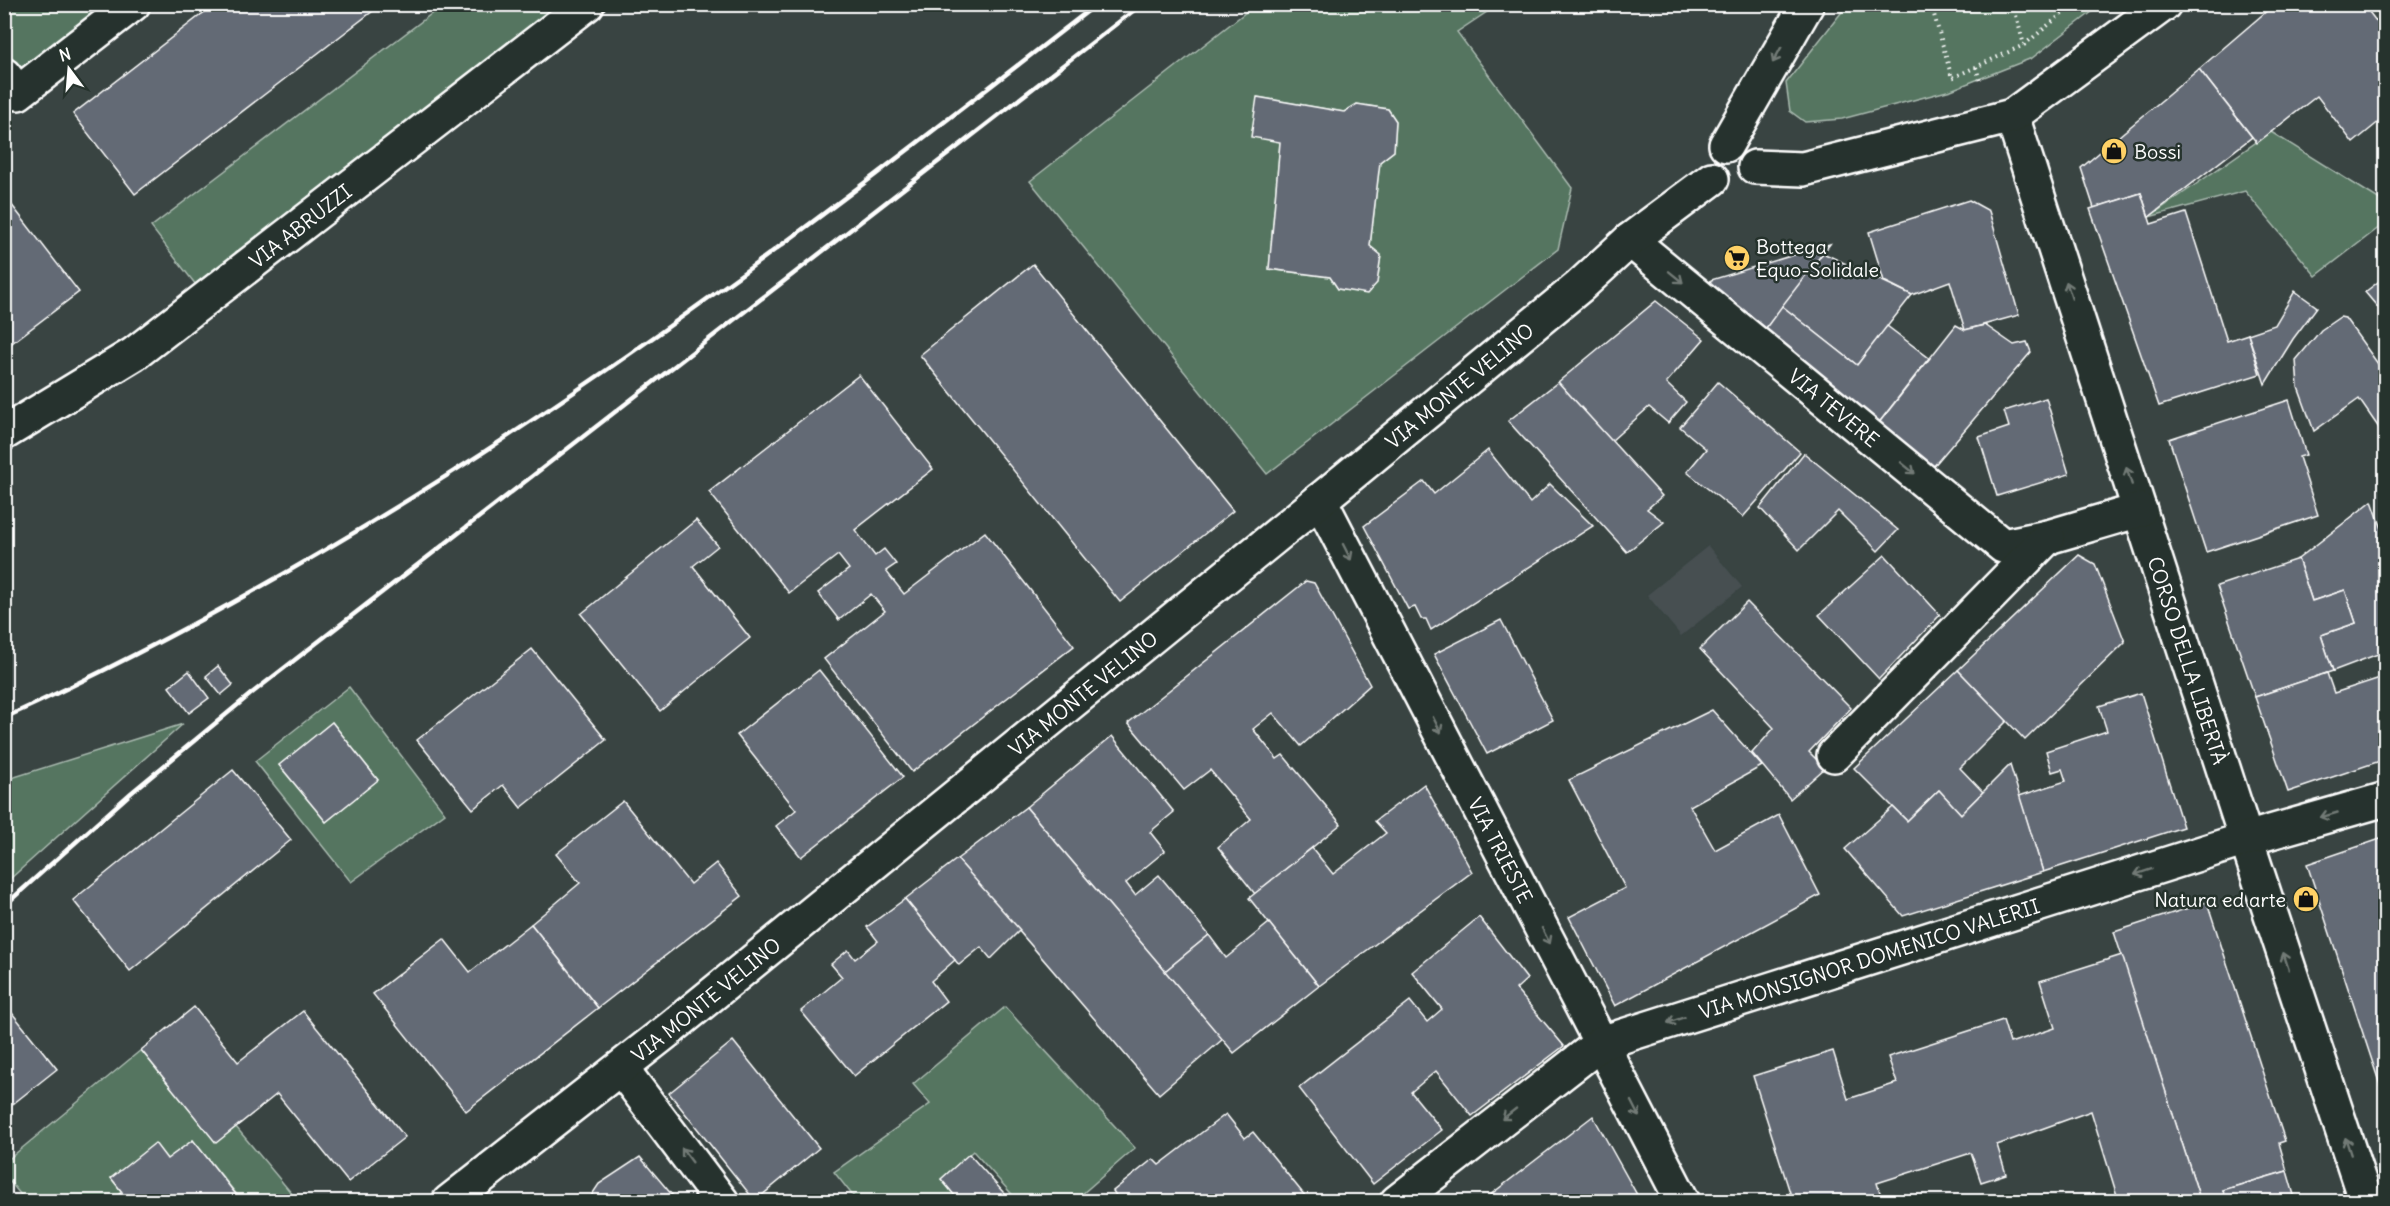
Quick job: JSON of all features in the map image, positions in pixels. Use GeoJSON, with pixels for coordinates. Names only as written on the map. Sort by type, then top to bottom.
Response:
{"type":"FeatureCollection","features":[{"type":"Feature","properties":{"kind":"street"},"geometry":{"type":"LineString","coordinates":[[4,75],[18,93],[133,4]]}},
{"type":"Feature","properties":{"kind":"street","name":"VIA ABRUZZI"},"geometry":{"type":"LineString","coordinates":[[4,433],[134,354],[587,4]]}},
{"type":"Feature","properties":{"kind":"street"},"geometry":{"type":"LineString","coordinates":[[1726,145],[1807,4]]}},
{"type":"Feature","properties":{"kind":"street"},"geometry":{"type":"LineString","coordinates":[[1755,167],[1803,169],[2012,116],[2164,4]]}},
{"type":"Feature","properties":{"kind":"street","name":"CORSO DELLA LIBERTÀ"},"geometry":{"type":"LineString","coordinates":[[2012,116],[2366,1202]]}},
{"type":"Feature","properties":{"kind":"street"},"geometry":{"type":"LineString","coordinates":[[1726,145],[1745,148],[1754,160],[1755,167],[1750,181],[1738,189],[1724,189],[1712,179],[1709,164],[1711,157],[1726,145]]}},
{"type":"Feature","properties":{"kind":"street","name":"VIA MONTE VELINO"},"geometry":{"type":"LineString","coordinates":[[449,1202],[621,1068],[1320,500],[1580,286],[1630,240],[1712,179]]}},
{"type":"Feature","properties":{"kind":"street","name":"VIA TEVERE"},"geometry":{"type":"LineString","coordinates":[[1630,240],[2003,546],[2048,537],[2140,510]]}},
{"type":"Feature","properties":{"kind":"street","name":"VIA TRIESTE"},"geometry":{"type":"LineString","coordinates":[[1320,500],[1683,1202]]}},
{"type":"Feature","properties":{"kind":"street","name":"VIA TEVERE"},"geometry":{"type":"LineString","coordinates":[[1834,755],[2048,537]]}},
{"type":"Feature","properties":{"kind":"street","name":"VIA MONSIGNOR DOMENICO VALERII"},"geometry":{"type":"LineString","coordinates":[[1397,1202],[1601,1043],[2246,839],[2385,800]]}},
{"type":"Feature","properties":{"kind":"street"},"geometry":{"type":"LineString","coordinates":[[621,1068],[722,1202]]}},
{"type":"Feature","properties":{"kind":"path"},"geometry":{"type":"LineString","coordinates":[[1931,4],[1952,78],[2025,45],[2074,4]]}},
{"type":"Feature","properties":{"kind":"path"},"geometry":{"type":"LineString","coordinates":[[2013,4],[2025,45]]}},
{"type":"Feature","properties":{"kind":"shaded area"},"geometry":{"type":"Polygon","coordinates":[[[1708,546],[1742,587],[1681,636],[1647,595],[1708,546]]]}},
{"type":"Feature","properties":{"kind":"green space"},"geometry":{"type":"Polygon","coordinates":[[[1499,4],[1457,32],[1572,188],[1558,249],[1267,474],[1030,181],[1255,5],[1499,4]],[[1258,97],[1280,142],[1269,269],[1330,277],[1338,289],[1367,293],[1377,283],[1381,255],[1370,246],[1380,162],[1394,151],[1396,121],[1388,109],[1357,104],[1344,112],[1258,97]]]}},
{"type":"Feature","properties":{"kind":"green space"},"geometry":{"type":"Polygon","coordinates":[[[1848,4],[2101,5],[2032,58],[1951,90],[1842,119],[1805,122],[1790,111],[1786,83],[1848,4]]]}},
{"type":"Feature","properties":{"kind":"green space"},"geometry":{"type":"Polygon","coordinates":[[[5,5],[117,5],[35,68],[15,67],[5,53],[5,5]]]}},
{"type":"Feature","properties":{"kind":"green space"},"geometry":{"type":"Polygon","coordinates":[[[443,5],[559,5],[196,285],[151,227],[443,5]]]}},
{"type":"Feature","properties":{"kind":"green space"},"geometry":{"type":"Polygon","coordinates":[[[2271,132],[2385,203],[2385,223],[2316,276],[2245,191],[2149,217],[2271,132]]]}},
{"type":"Feature","properties":{"kind":"green space"},"geometry":{"type":"Polygon","coordinates":[[[349,687],[445,813],[351,882],[255,761],[349,687]],[[332,722],[279,765],[326,822],[378,780],[332,722]]]}},
{"type":"Feature","properties":{"kind":"green space"},"geometry":{"type":"Polygon","coordinates":[[[183,724],[10,879],[5,884],[5,780],[183,724]]]}},
{"type":"Feature","properties":{"kind":"green space"},"geometry":{"type":"Polygon","coordinates":[[[1005,1007],[1135,1148],[1074,1201],[1018,1201],[973,1151],[941,1179],[960,1201],[857,1201],[834,1172],[930,1104],[913,1084],[1005,1007]]]}},
{"type":"Feature","properties":{"kind":"green space"},"geometry":{"type":"Polygon","coordinates":[[[141,1050],[216,1142],[236,1127],[298,1201],[242,1201],[193,1140],[167,1159],[155,1144],[111,1178],[122,1192],[110,1201],[26,1201],[5,1176],[4,1163],[141,1050]]]}},
{"type":"Feature","properties":{"kind":"building"},"geometry":{"type":"Polygon","coordinates":[[[215,4],[382,4],[135,194],[73,114],[215,4]]]}},
{"type":"Feature","properties":{"kind":"building"},"geometry":{"type":"Polygon","coordinates":[[[2275,4],[2363,4],[2386,34],[2386,116],[2353,143],[2317,96],[2257,143],[2199,69],[2275,4]]]}},
{"type":"Feature","properties":{"kind":"building"},"geometry":{"type":"Polygon","coordinates":[[[2199,69],[2252,137],[2149,217],[2141,193],[2094,208],[2081,168],[2199,69]]]}},
{"type":"Feature","properties":{"kind":"building"},"geometry":{"type":"Polygon","coordinates":[[[1257,97],[1344,112],[1357,104],[1388,109],[1396,121],[1394,151],[1380,162],[1370,246],[1381,255],[1377,283],[1367,294],[1338,289],[1330,277],[1269,269],[1280,142],[1251,137],[1257,97]]]}},
{"type":"Feature","properties":{"kind":"building"},"geometry":{"type":"Polygon","coordinates":[[[2141,193],[2151,224],[2186,213],[2227,341],[2248,334],[2260,374],[2159,406],[2090,209],[2141,193]]]}},
{"type":"Feature","properties":{"kind":"building"},"geometry":{"type":"Polygon","coordinates":[[[4,195],[79,292],[4,349],[4,195]]]}},
{"type":"Feature","properties":{"kind":"building"},"geometry":{"type":"Polygon","coordinates":[[[1969,200],[1989,211],[2019,315],[1965,330],[1950,281],[1912,295],[1884,281],[1869,232],[1969,200]]]}},
{"type":"Feature","properties":{"kind":"building"},"geometry":{"type":"Polygon","coordinates":[[[1830,244],[1760,336],[1707,296],[1711,280],[1830,244]]]}},
{"type":"Feature","properties":{"kind":"building"},"geometry":{"type":"Polygon","coordinates":[[[1823,253],[1912,295],[1857,365],[1782,306],[1823,253]]]}},
{"type":"Feature","properties":{"kind":"building"},"geometry":{"type":"Polygon","coordinates":[[[1033,264],[1233,511],[1120,602],[920,355],[1033,264]]]}},
{"type":"Feature","properties":{"kind":"building"},"geometry":{"type":"Polygon","coordinates":[[[2386,276],[2386,317],[2365,292],[2386,276]]]}},
{"type":"Feature","properties":{"kind":"building"},"geometry":{"type":"Polygon","coordinates":[[[2295,291],[2317,307],[2293,339],[2265,384],[2248,334],[2275,325],[2295,291]]]}},
{"type":"Feature","properties":{"kind":"building"},"geometry":{"type":"Polygon","coordinates":[[[1656,301],[1704,339],[1666,383],[1686,402],[1668,423],[1649,407],[1611,441],[1558,382],[1656,301]]]}},
{"type":"Feature","properties":{"kind":"building"},"geometry":{"type":"Polygon","coordinates":[[[1782,306],[1857,365],[1887,326],[1929,358],[1874,429],[1760,336],[1782,306]]]}},
{"type":"Feature","properties":{"kind":"building"},"geometry":{"type":"Polygon","coordinates":[[[2340,317],[2345,318],[2386,375],[2386,438],[2359,399],[2314,431],[2298,387],[2296,360],[2321,330],[2340,317]]]}},
{"type":"Feature","properties":{"kind":"building"},"geometry":{"type":"Polygon","coordinates":[[[1956,325],[1965,330],[1985,325],[2014,345],[2027,342],[2031,352],[1933,467],[1878,424],[1956,325]]]}},
{"type":"Feature","properties":{"kind":"building"},"geometry":{"type":"Polygon","coordinates":[[[859,375],[933,469],[855,530],[875,556],[884,549],[896,564],[886,571],[904,594],[985,532],[1074,646],[912,772],[824,659],[885,611],[871,594],[839,620],[818,593],[849,569],[838,555],[789,593],[709,492],[859,375]]]}},
{"type":"Feature","properties":{"kind":"building"},"geometry":{"type":"Polygon","coordinates":[[[1558,382],[1662,496],[1647,509],[1664,522],[1627,552],[1508,421],[1558,382]]]}},
{"type":"Feature","properties":{"kind":"building"},"geometry":{"type":"Polygon","coordinates":[[[1718,382],[1800,452],[1743,517],[1687,472],[1706,449],[1680,427],[1718,382]]]}},
{"type":"Feature","properties":{"kind":"building"},"geometry":{"type":"Polygon","coordinates":[[[2046,398],[2069,474],[1997,496],[1979,437],[2009,427],[2004,411],[2046,398]]]}},
{"type":"Feature","properties":{"kind":"building"},"geometry":{"type":"Polygon","coordinates":[[[2289,400],[2306,455],[2299,457],[2318,515],[2206,552],[2169,439],[2289,400]]]}},
{"type":"Feature","properties":{"kind":"building"},"geometry":{"type":"Polygon","coordinates":[[[1488,450],[1530,503],[1550,484],[1593,526],[1431,630],[1426,619],[1421,619],[1415,607],[1408,609],[1364,526],[1424,481],[1434,494],[1488,450]]]}},
{"type":"Feature","properties":{"kind":"building"},"geometry":{"type":"Polygon","coordinates":[[[1804,453],[1898,530],[1878,551],[1838,511],[1799,550],[1760,508],[1804,453]]]}},
{"type":"Feature","properties":{"kind":"building"},"geometry":{"type":"Polygon","coordinates":[[[2372,501],[2386,540],[2386,651],[2333,671],[2321,635],[2356,623],[2345,590],[2312,601],[2298,559],[2372,501]]]}},
{"type":"Feature","properties":{"kind":"building"},"geometry":{"type":"Polygon","coordinates":[[[696,520],[718,546],[693,566],[750,638],[660,711],[581,614],[696,520]]]}},
{"type":"Feature","properties":{"kind":"building"},"geometry":{"type":"Polygon","coordinates":[[[1885,555],[1940,615],[1879,679],[1819,615],[1885,555]]]}},
{"type":"Feature","properties":{"kind":"building"},"geometry":{"type":"Polygon","coordinates":[[[2079,555],[2095,564],[2125,642],[2025,740],[1958,670],[2079,555]]]}},
{"type":"Feature","properties":{"kind":"building"},"geometry":{"type":"Polygon","coordinates":[[[2298,559],[2312,601],[2345,590],[2356,623],[2321,635],[2333,671],[2255,697],[2217,586],[2298,559]]]}},
{"type":"Feature","properties":{"kind":"building"},"geometry":{"type":"Polygon","coordinates":[[[1306,581],[1314,583],[1370,685],[1301,746],[1273,713],[1253,729],[1277,759],[1283,755],[1341,824],[1255,894],[1218,847],[1251,819],[1210,770],[1184,790],[1128,723],[1306,581]]]}},
{"type":"Feature","properties":{"kind":"building"},"geometry":{"type":"Polygon","coordinates":[[[1747,602],[1851,708],[1809,752],[1825,768],[1790,799],[1752,753],[1774,728],[1700,649],[1747,602]]]}},
{"type":"Feature","properties":{"kind":"building"},"geometry":{"type":"Polygon","coordinates":[[[1501,620],[1553,720],[1487,754],[1434,654],[1501,620]]]}},
{"type":"Feature","properties":{"kind":"building"},"geometry":{"type":"Polygon","coordinates":[[[532,649],[606,740],[521,808],[503,785],[473,809],[417,740],[532,649]]]}},
{"type":"Feature","properties":{"kind":"building"},"geometry":{"type":"Polygon","coordinates":[[[218,666],[233,685],[221,695],[206,676],[218,666]]]}},
{"type":"Feature","properties":{"kind":"building"},"geometry":{"type":"Polygon","coordinates":[[[819,670],[903,777],[801,857],[776,826],[796,810],[737,735],[819,670]]]}},
{"type":"Feature","properties":{"kind":"building"},"geometry":{"type":"Polygon","coordinates":[[[1958,670],[2007,721],[1960,768],[1983,792],[1961,814],[1939,790],[1907,821],[1854,768],[1958,670]]]}},
{"type":"Feature","properties":{"kind":"building"},"geometry":{"type":"Polygon","coordinates":[[[189,671],[209,698],[189,713],[169,687],[189,671]]]}},
{"type":"Feature","properties":{"kind":"building"},"geometry":{"type":"Polygon","coordinates":[[[2327,673],[2334,693],[2386,676],[2386,759],[2288,792],[2255,697],[2327,673]]]}},
{"type":"Feature","properties":{"kind":"building"},"geometry":{"type":"Polygon","coordinates":[[[2141,693],[2183,827],[2043,872],[2019,796],[2066,781],[2062,769],[2052,772],[2046,751],[2107,731],[2099,706],[2141,693]]]}},
{"type":"Feature","properties":{"kind":"building"},"geometry":{"type":"Polygon","coordinates":[[[1712,710],[1762,766],[1690,806],[1715,850],[1779,815],[1820,895],[1615,1006],[1569,917],[1625,888],[1569,780],[1712,710]]]}},
{"type":"Feature","properties":{"kind":"building"},"geometry":{"type":"Polygon","coordinates":[[[332,722],[378,780],[326,822],[279,765],[332,722]]]}},
{"type":"Feature","properties":{"kind":"building"},"geometry":{"type":"Polygon","coordinates":[[[1112,736],[1174,812],[1150,832],[1165,851],[1126,883],[1135,895],[1159,875],[1209,935],[1165,971],[1026,807],[1112,736]]]}},
{"type":"Feature","properties":{"kind":"building"},"geometry":{"type":"Polygon","coordinates":[[[2010,765],[2043,872],[1903,916],[1845,849],[1893,807],[1907,821],[1939,790],[1961,814],[2010,765]]]}},
{"type":"Feature","properties":{"kind":"building"},"geometry":{"type":"Polygon","coordinates":[[[233,770],[291,840],[130,971],[73,900],[233,770]]]}},
{"type":"Feature","properties":{"kind":"building"},"geometry":{"type":"Polygon","coordinates":[[[1424,784],[1472,872],[1319,986],[1249,898],[1312,848],[1333,874],[1386,833],[1375,821],[1424,784]]]}},
{"type":"Feature","properties":{"kind":"building"},"geometry":{"type":"Polygon","coordinates":[[[623,801],[690,884],[716,863],[742,896],[598,1008],[531,924],[580,883],[556,854],[623,801]]]}},
{"type":"Feature","properties":{"kind":"building"},"geometry":{"type":"Polygon","coordinates":[[[1026,807],[1223,1039],[1159,1094],[957,859],[1026,807]]]}},
{"type":"Feature","properties":{"kind":"building"},"geometry":{"type":"Polygon","coordinates":[[[2386,837],[2386,1096],[2384,1097],[2307,864],[2386,837]]]}},
{"type":"Feature","properties":{"kind":"building"},"geometry":{"type":"Polygon","coordinates":[[[957,859],[1020,930],[991,959],[981,947],[959,965],[905,899],[957,859]]]}},
{"type":"Feature","properties":{"kind":"building"},"geometry":{"type":"Polygon","coordinates":[[[905,899],[955,960],[931,981],[946,1001],[854,1076],[801,1011],[842,977],[831,964],[848,950],[855,959],[878,941],[867,927],[905,899]]]}},
{"type":"Feature","properties":{"kind":"building"},"geometry":{"type":"Polygon","coordinates":[[[2207,902],[2285,1141],[2279,1143],[2287,1171],[2223,1190],[2226,1202],[2201,1202],[2114,932],[2207,902]]]}},
{"type":"Feature","properties":{"kind":"building"},"geometry":{"type":"Polygon","coordinates":[[[1479,917],[1527,979],[1516,989],[1564,1046],[1472,1116],[1436,1071],[1411,1092],[1442,1130],[1373,1184],[1299,1088],[1410,1001],[1427,1022],[1442,1009],[1412,972],[1479,917]]]}},
{"type":"Feature","properties":{"kind":"building"},"geometry":{"type":"Polygon","coordinates":[[[1269,923],[1319,986],[1234,1053],[1165,971],[1209,935],[1226,958],[1269,923]]]}},
{"type":"Feature","properties":{"kind":"building"},"geometry":{"type":"Polygon","coordinates":[[[531,924],[598,1008],[466,1111],[373,994],[444,939],[470,972],[531,924]]]}},
{"type":"Feature","properties":{"kind":"building"},"geometry":{"type":"Polygon","coordinates":[[[2122,955],[2201,1202],[2119,1202],[2091,1111],[1997,1145],[2006,1174],[1981,1182],[1971,1153],[1877,1183],[1883,1202],[1793,1202],[1753,1076],[1833,1051],[1848,1099],[1897,1083],[1888,1057],[2003,1020],[2010,1043],[2055,1028],[2040,981],[2122,955]]]}},
{"type":"Feature","properties":{"kind":"building"},"geometry":{"type":"Polygon","coordinates":[[[4,1003],[57,1069],[4,1111],[4,1003]]]}},
{"type":"Feature","properties":{"kind":"building"},"geometry":{"type":"Polygon","coordinates":[[[194,1007],[238,1062],[303,1011],[405,1137],[348,1182],[277,1094],[216,1143],[141,1050],[194,1007]]]}},
{"type":"Feature","properties":{"kind":"building"},"geometry":{"type":"Polygon","coordinates":[[[733,1041],[819,1148],[755,1201],[669,1093],[733,1041]]]}},
{"type":"Feature","properties":{"kind":"building"},"geometry":{"type":"Polygon","coordinates":[[[1226,1114],[1245,1138],[1253,1132],[1310,1202],[1120,1202],[1113,1191],[1153,1159],[1159,1165],[1226,1114]]]}},
{"type":"Feature","properties":{"kind":"building"},"geometry":{"type":"Polygon","coordinates":[[[1593,1116],[1641,1202],[1481,1202],[1593,1116]]]}},
{"type":"Feature","properties":{"kind":"building"},"geometry":{"type":"Polygon","coordinates":[[[193,1140],[242,1202],[110,1202],[122,1192],[111,1178],[155,1143],[167,1159],[193,1140]]]}},
{"type":"Feature","properties":{"kind":"building"},"geometry":{"type":"Polygon","coordinates":[[[969,1154],[1012,1202],[960,1202],[941,1179],[969,1154]]]}},
{"type":"Feature","properties":{"kind":"building"},"geometry":{"type":"Polygon","coordinates":[[[640,1157],[678,1202],[587,1202],[599,1184],[640,1157]]]}},
{"type":"Feature","properties":{"kind":"building"},"geometry":{"type":"Polygon","coordinates":[[[2287,1171],[2296,1202],[2226,1202],[2223,1190],[2287,1171]]]}},
{"type":"Feature","properties":{"kind":"railway"},"geometry":{"type":"LineString","coordinates":[[4,718],[189,626],[370,524],[458,469],[630,354],[714,294],[907,151],[1097,4]]}},
{"type":"Feature","properties":{"kind":"railway"},"geometry":{"type":"LineString","coordinates":[[4,906],[131,793],[252,693],[1142,4]]}},
{"type":"Feature","properties":{"kind":"place","name":"Bossi"},"geometry":{"type":"Point","coordinates":[2114,151]}},
{"type":"Feature","properties":{"kind":"place","name":"Bottega Equo-Solidale"},"geometry":{"type":"Point","coordinates":[1737,258]}},
{"type":"Feature","properties":{"kind":"place","name":"Natura ed arte"},"geometry":{"type":"Point","coordinates":[2306,899]}}]}
